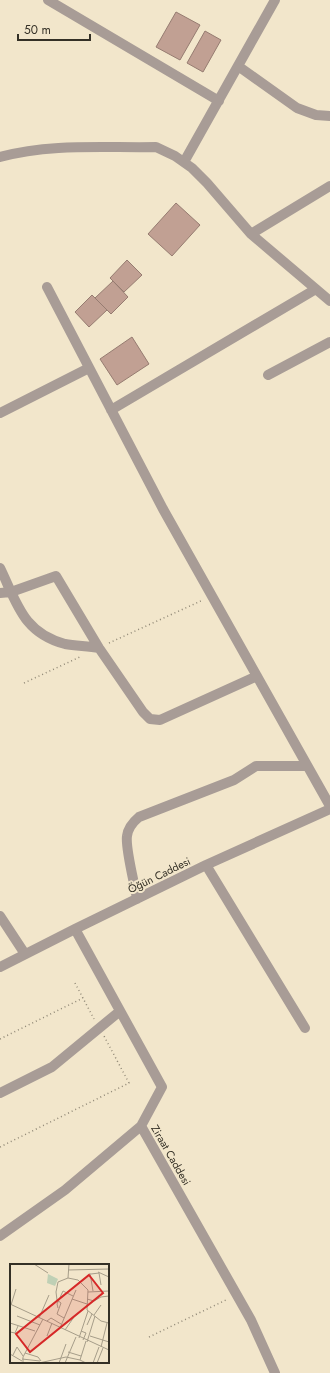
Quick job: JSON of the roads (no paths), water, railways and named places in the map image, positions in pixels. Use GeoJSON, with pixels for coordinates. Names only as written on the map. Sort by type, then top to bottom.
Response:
{"type":"FeatureCollection","features":[{"type":"Feature","properties":{"kind":"street"},"geometry":{"type":"LineString","coordinates":[[48,0],[219,101]]}},
{"type":"Feature","properties":{"kind":"street"},"geometry":{"type":"LineString","coordinates":[[184,162],[275,0]]}},
{"type":"Feature","properties":{"kind":"street"},"geometry":{"type":"LineString","coordinates":[[238,66],[297,108],[316,115],[330,116]]}},
{"type":"Feature","properties":{"kind":"street"},"geometry":{"type":"LineString","coordinates":[[0,158],[24,152],[52,148],[156,147],[184,162],[200,175],[251,234],[330,301]]}},
{"type":"Feature","properties":{"kind":"street"},"geometry":{"type":"LineString","coordinates":[[251,234],[330,186]]}},
{"type":"Feature","properties":{"kind":"street"},"geometry":{"type":"LineString","coordinates":[[47,288],[163,509],[330,807]]}},
{"type":"Feature","properties":{"kind":"street"},"geometry":{"type":"LineString","coordinates":[[111,410],[316,289]]}},
{"type":"Feature","properties":{"kind":"street"},"geometry":{"type":"LineString","coordinates":[[268,375],[330,342]]}},
{"type":"Feature","properties":{"kind":"street"},"geometry":{"type":"LineString","coordinates":[[0,413],[89,368]]}},
{"type":"Feature","properties":{"kind":"street"},"geometry":{"type":"LineString","coordinates":[[0,568],[24,617],[32,627],[52,640],[67,644],[99,648]]}},
{"type":"Feature","properties":{"kind":"street"},"geometry":{"type":"LineString","coordinates":[[0,593],[12,592],[56,576],[99,648],[143,712],[147,717],[155,720],[160,720],[257,676]]}},
{"type":"Feature","properties":{"kind":"street"},"geometry":{"type":"LineString","coordinates":[[137,899],[126,841],[129,830],[139,817],[234,780],[256,766],[307,766]]}},
{"type":"Feature","properties":{"kind":"street","name":"Öğün Caddesi"},"geometry":{"type":"LineString","coordinates":[[0,967],[75,929],[330,807]]}},
{"type":"Feature","properties":{"kind":"street"},"geometry":{"type":"LineString","coordinates":[[206,866],[305,1028]]}},
{"type":"Feature","properties":{"kind":"street"},"geometry":{"type":"LineString","coordinates":[[0,916],[25,954]]}},
{"type":"Feature","properties":{"kind":"street","name":"Ziraat Caddesi"},"geometry":{"type":"LineString","coordinates":[[75,929],[162,1087],[141,1126],[237,1295],[264,1346],[275,1373]]}},
{"type":"Feature","properties":{"kind":"street"},"geometry":{"type":"LineString","coordinates":[[0,1093],[52,1067],[120,1011]]}},
{"type":"Feature","properties":{"kind":"street"},"geometry":{"type":"LineString","coordinates":[[0,1236],[65,1190],[141,1126]]}}]}
